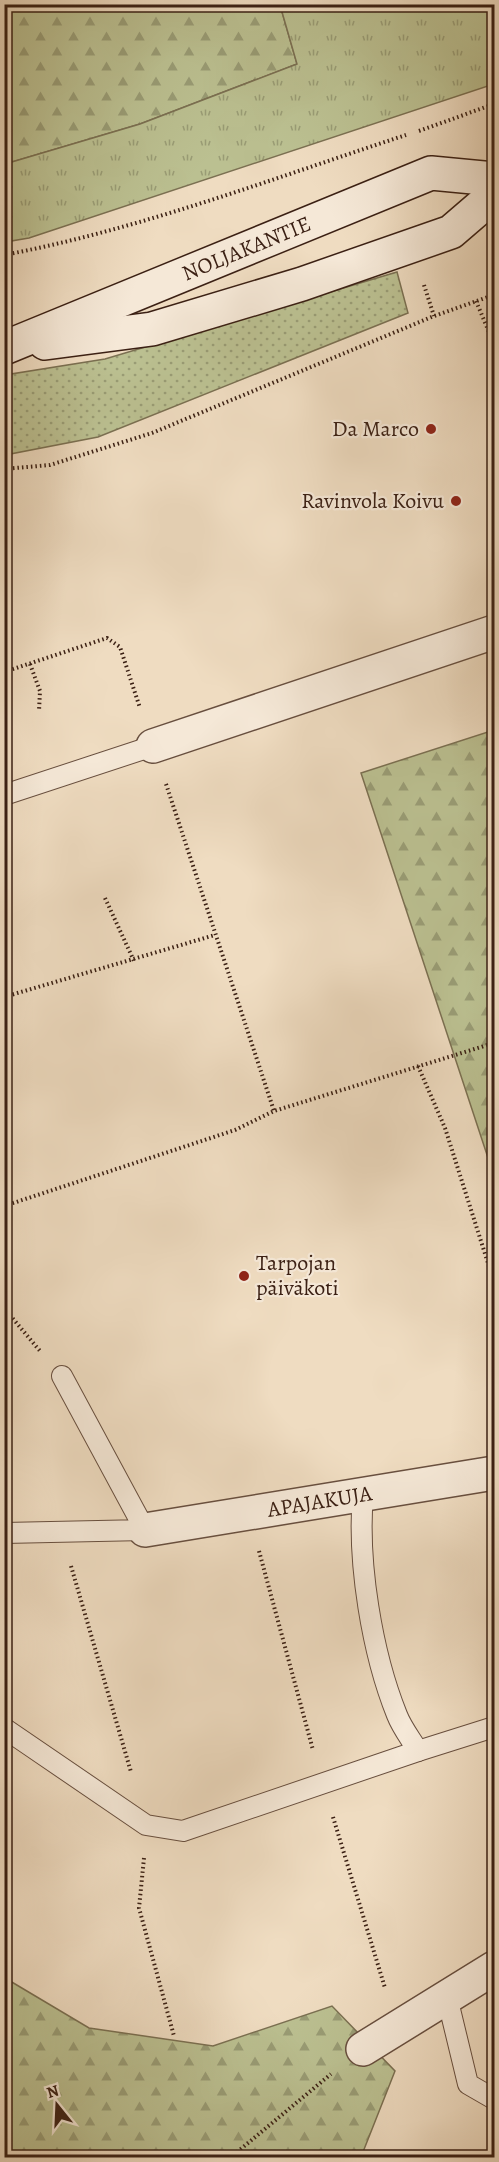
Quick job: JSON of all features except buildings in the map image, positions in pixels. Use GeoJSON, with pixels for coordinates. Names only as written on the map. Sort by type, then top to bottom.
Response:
{"type":"FeatureCollection","features":[{"type":"Feature","properties":{"kind":"main road","name":"NOLJAKANTIE"},"geometry":{"type":"LineString","coordinates":[[4,348],[431,173],[495,179]]}},
{"type":"Feature","properties":{"kind":"main road","name":"NOLJAKANTIE"},"geometry":{"type":"LineString","coordinates":[[4,348],[152,329],[302,284],[451,232],[495,195]]}},
{"type":"Feature","properties":{"kind":"main road"},"geometry":{"type":"LineString","coordinates":[[153,746],[495,632]]}},
{"type":"Feature","properties":{"kind":"main road","name":"APAJAKUJA"},"geometry":{"type":"LineString","coordinates":[[145,1530],[495,1473]]}},
{"type":"Feature","properties":{"kind":"main road"},"geometry":{"type":"LineString","coordinates":[[363,2049],[495,1968]]}},
{"type":"Feature","properties":{"kind":"lane"},"geometry":{"type":"LineString","coordinates":[[4,795],[153,746]]}},
{"type":"Feature","properties":{"kind":"lane"},"geometry":{"type":"LineString","coordinates":[[4,1533],[145,1530],[63,1376]]}},
{"type":"Feature","properties":{"kind":"lane"},"geometry":{"type":"LineString","coordinates":[[363,1495],[359,1533],[383,1674],[398,1718],[418,1751]]}},
{"type":"Feature","properties":{"kind":"lane"},"geometry":{"type":"LineString","coordinates":[[4,1728],[146,1825],[183,1831],[495,1727]]}},
{"type":"Feature","properties":{"kind":"lane"},"geometry":{"type":"LineString","coordinates":[[447,1997],[468,2084],[495,2099]]}},
{"type":"Feature","properties":{"kind":"path"},"geometry":{"type":"LineString","coordinates":[[4,255],[48,247],[214,198],[495,104]]}},
{"type":"Feature","properties":{"kind":"path"},"geometry":{"type":"LineString","coordinates":[[4,469],[50,465],[152,434],[285,376],[476,300],[495,295]]}},
{"type":"Feature","properties":{"kind":"path"},"geometry":{"type":"LineString","coordinates":[[476,300],[495,344]]}},
{"type":"Feature","properties":{"kind":"path"},"geometry":{"type":"LineString","coordinates":[[4,672],[107,638],[120,647],[274,1111]]}},
{"type":"Feature","properties":{"kind":"path"},"geometry":{"type":"LineString","coordinates":[[30,664],[40,691],[39,711]]}},
{"type":"Feature","properties":{"kind":"path"},"geometry":{"type":"LineString","coordinates":[[105,898],[134,961]]}},
{"type":"Feature","properties":{"kind":"path"},"geometry":{"type":"LineString","coordinates":[[4,997],[134,961],[215,935]]}},
{"type":"Feature","properties":{"kind":"path"},"geometry":{"type":"LineString","coordinates":[[4,1206],[235,1130],[274,1111],[495,1043]]}},
{"type":"Feature","properties":{"kind":"path"},"geometry":{"type":"LineString","coordinates":[[418,1066],[445,1128],[495,1282]]}},
{"type":"Feature","properties":{"kind":"path"},"geometry":{"type":"LineString","coordinates":[[4,1308],[63,1376]]}},
{"type":"Feature","properties":{"kind":"path"},"geometry":{"type":"LineString","coordinates":[[248,1513],[323,1784],[397,2027]]}},
{"type":"Feature","properties":{"kind":"path"},"geometry":{"type":"LineString","coordinates":[[61,1531],[146,1825],[139,1908],[174,2036]]}},
{"type":"Feature","properties":{"kind":"path"},"geometry":{"type":"LineString","coordinates":[[230,2157],[363,2049]]}},
{"type":"Feature","properties":{"kind":"green space"},"geometry":{"type":"Polygon","coordinates":[[[5,5],[280,5],[297,64],[140,124],[5,164],[5,5]]]}},
{"type":"Feature","properties":{"kind":"green space"},"geometry":{"type":"Polygon","coordinates":[[[280,5],[494,5],[494,84],[29,238],[5,242],[5,164],[140,124],[297,64],[280,5]]]}},
{"type":"Feature","properties":{"kind":"green space"},"geometry":{"type":"Polygon","coordinates":[[[397,272],[408,313],[98,437],[5,455],[5,375],[105,359],[397,272]]]}},
{"type":"Feature","properties":{"kind":"green space"},"geometry":{"type":"Polygon","coordinates":[[[494,730],[494,1176],[361,773],[494,730]]]}},
{"type":"Feature","properties":{"kind":"green space"},"geometry":{"type":"Polygon","coordinates":[[[5,1978],[89,2028],[213,2046],[332,2006],[395,2071],[361,2157],[5,2158],[5,1978]]]}},
{"type":"Feature","properties":{"kind":"place","name":"Da Marco"},"geometry":{"type":"Point","coordinates":[431,429]}},
{"type":"Feature","properties":{"kind":"place","name":"Ravinvola Koivu"},"geometry":{"type":"Point","coordinates":[456,501]}},
{"type":"Feature","properties":{"kind":"place","name":"Tarpojan päiväkoti"},"geometry":{"type":"Point","coordinates":[244,1276]}}]}
